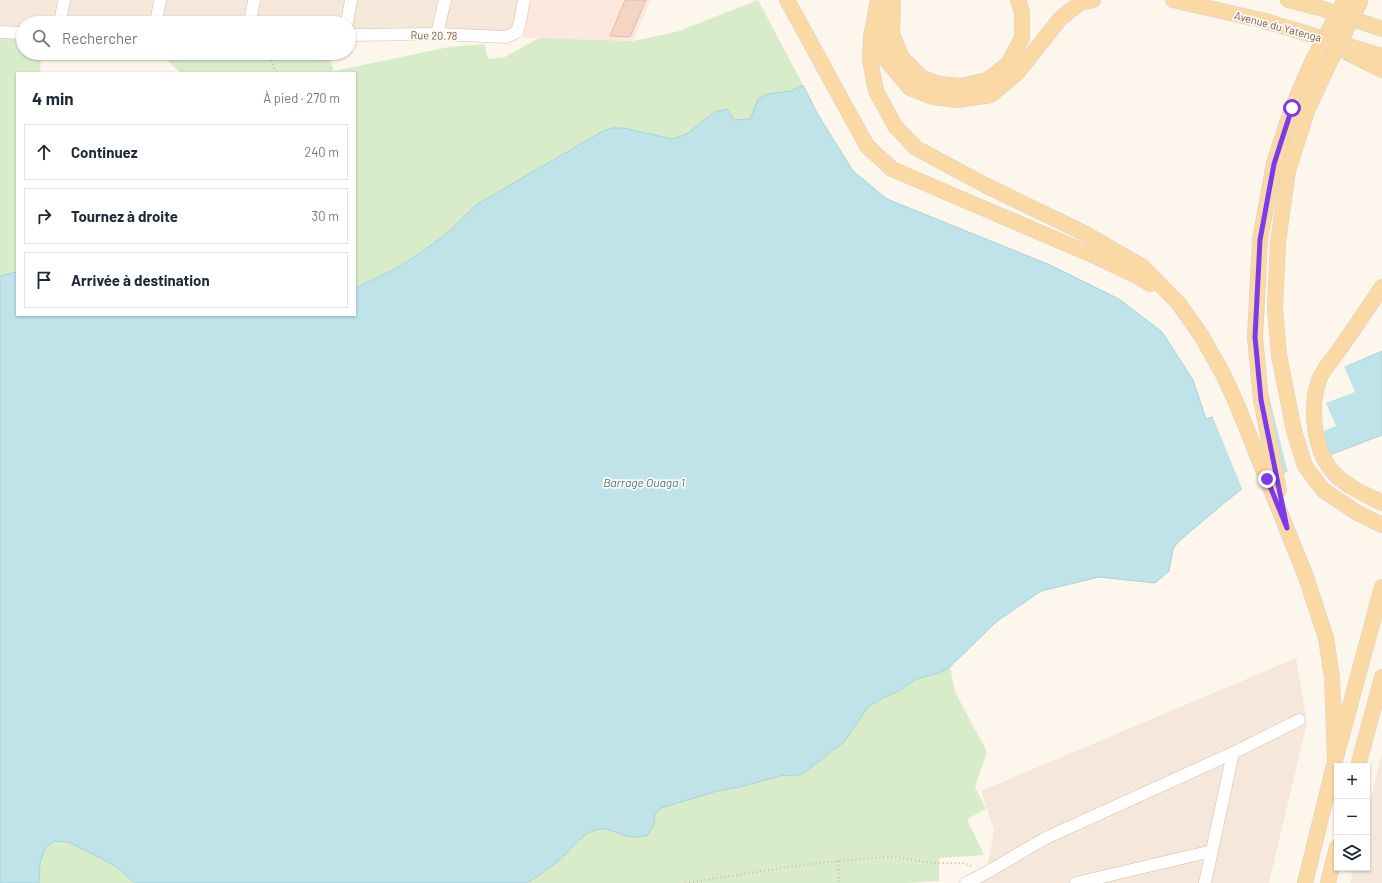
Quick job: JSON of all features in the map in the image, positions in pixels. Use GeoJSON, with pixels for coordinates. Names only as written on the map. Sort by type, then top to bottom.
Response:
{"type":"FeatureCollection","features":[{"type":"Feature","properties":{"kind":"main road"},"geometry":{"type":"LineString","coordinates":[[787,0],[867,146],[892,169],[1097,256],[1137,276],[1179,304]]}},
{"type":"Feature","properties":{"kind":"main road"},"geometry":{"type":"LineString","coordinates":[[879,0],[871,37],[870,60],[876,91],[895,126],[916,148],[985,185],[1084,233],[1143,267],[1179,304],[1201,334],[1223,374],[1272,478]]}},
{"type":"Feature","properties":{"kind":"main road"},"geometry":{"type":"LineString","coordinates":[[879,0],[880,35],[886,60],[910,88],[933,97],[957,100],[991,95],[1017,73],[1060,19],[1081,2],[1093,0]]}},
{"type":"Feature","properties":{"kind":"main road"},"geometry":{"type":"LineString","coordinates":[[893,0],[892,34],[902,58],[922,78],[939,84],[961,86],[986,80],[1008,64],[1022,38],[1022,12],[1018,0]]}},
{"type":"Feature","properties":{"kind":"main road","name":"Avenue du Yatenga"},"geometry":{"type":"LineString","coordinates":[[1173,0],[1265,21],[1382,56]]}},
{"type":"Feature","properties":{"kind":"main road"},"geometry":{"type":"LineString","coordinates":[[1288,0],[1323,9],[1382,29]]}},
{"type":"Feature","properties":{"kind":"main road"},"geometry":{"type":"LineString","coordinates":[[1335,761],[1332,677],[1326,638],[1306,577],[1287,528],[1272,478],[1261,400],[1255,337],[1260,240],[1274,164],[1292,108],[1312,62],[1345,0]]}},
{"type":"Feature","properties":{"kind":"main road"},"geometry":{"type":"LineString","coordinates":[[1361,0],[1326,68],[1307,111],[1288,171],[1278,242],[1275,309],[1279,355],[1284,388],[1294,431],[1305,466],[1323,490],[1356,512],[1382,525]]}},
{"type":"Feature","properties":{"kind":"main road"},"geometry":{"type":"LineString","coordinates":[[1306,33],[1382,70]]}},
{"type":"Feature","properties":{"kind":"main road"},"geometry":{"type":"LineString","coordinates":[[1382,287],[1319,378],[1315,398],[1314,415],[1319,445],[1325,460],[1336,475],[1361,493],[1382,502]]}},
{"type":"Feature","properties":{"kind":"main road"},"geometry":{"type":"LineString","coordinates":[[1305,883],[1335,761],[1382,587]]}},
{"type":"Feature","properties":{"kind":"main road"},"geometry":{"type":"LineString","coordinates":[[1359,763],[1382,680]]}},
{"type":"Feature","properties":{"kind":"main road"},"geometry":{"type":"LineString","coordinates":[[1328,883],[1334,859]]}},
{"type":"Feature","properties":{"kind":"street"},"geometry":{"type":"LineString","coordinates":[[61,16],[64,0]]}},
{"type":"Feature","properties":{"kind":"street"},"geometry":{"type":"LineString","coordinates":[[157,16],[160,0]]}},
{"type":"Feature","properties":{"kind":"street"},"geometry":{"type":"LineString","coordinates":[[251,16],[254,0]]}},
{"type":"Feature","properties":{"kind":"street"},"geometry":{"type":"LineString","coordinates":[[348,16],[351,0]]}},
{"type":"Feature","properties":{"kind":"street"},"geometry":{"type":"LineString","coordinates":[[437,34],[445,0]]}},
{"type":"Feature","properties":{"kind":"street","name":"Rue 20.78"},"geometry":{"type":"LineString","coordinates":[[356,35],[437,34],[506,37],[517,32],[524,0]]}},
{"type":"Feature","properties":{"kind":"street"},"geometry":{"type":"LineString","coordinates":[[0,32],[16,33]]}},
{"type":"Feature","properties":{"kind":"street"},"geometry":{"type":"LineString","coordinates":[[966,883],[980,880],[1026,848],[1048,837],[1233,753],[1299,720]]}},
{"type":"Feature","properties":{"kind":"street"},"geometry":{"type":"LineString","coordinates":[[1205,883],[1233,753]]}},
{"type":"Feature","properties":{"kind":"street"},"geometry":{"type":"LineString","coordinates":[[1076,883],[1212,852]]}},
{"type":"Feature","properties":{"kind":"path"},"geometry":{"type":"LineString","coordinates":[[271,60],[276,72]]}},
{"type":"Feature","properties":{"kind":"path"},"geometry":{"type":"LineString","coordinates":[[685,883],[838,861],[896,857],[932,863],[964,863],[974,868],[980,880]]}},
{"type":"Feature","properties":{"kind":"path"},"geometry":{"type":"LineString","coordinates":[[838,861],[839,883]]}},
{"type":"Feature","properties":{"kind":"shaded area"},"geometry":{"type":"Polygon","coordinates":[[[0,0],[520,0],[514,35],[356,33],[356,16],[16,16],[16,30],[0,29],[0,0]]]}},
{"type":"Feature","properties":{"kind":"shaded area"},"geometry":{"type":"Polygon","coordinates":[[[529,0],[651,0],[633,41],[523,38],[529,0]]]}},
{"type":"Feature","properties":{"kind":"shaded area"},"geometry":{"type":"Polygon","coordinates":[[[1296,658],[1307,723],[1269,883],[978,883],[985,879],[994,830],[981,791],[1296,658]]]}},
{"type":"Feature","properties":{"kind":"shaded area"},"geometry":{"type":"Polygon","coordinates":[[[1382,753],[1382,883],[1350,883],[1353,871],[1370,871],[1370,803],[1382,753]]]}},
{"type":"Feature","properties":{"kind":"green space"},"geometry":{"type":"Polygon","coordinates":[[[758,0],[803,85],[791,91],[767,94],[750,119],[734,120],[726,109],[714,112],[687,134],[672,139],[624,128],[519,181],[476,205],[444,236],[401,266],[356,288],[356,72],[180,72],[166,60],[330,60],[334,71],[449,47],[484,44],[488,59],[505,57],[539,38],[633,41],[676,32],[758,0]]]}},
{"type":"Feature","properties":{"kind":"green space"},"geometry":{"type":"Polygon","coordinates":[[[0,36],[16,37],[16,60],[41,60],[40,72],[16,72],[16,272],[0,276],[0,36]]]}},
{"type":"Feature","properties":{"kind":"green space"},"geometry":{"type":"Polygon","coordinates":[[[950,667],[955,692],[987,752],[975,787],[986,809],[967,819],[984,855],[939,858],[939,881],[907,883],[526,883],[556,863],[584,836],[594,831],[607,829],[632,837],[648,835],[654,824],[655,814],[661,808],[717,791],[740,787],[784,775],[793,776],[802,774],[844,742],[868,707],[899,691],[916,679],[939,673],[950,667]]]}},
{"type":"Feature","properties":{"kind":"green space"},"geometry":{"type":"Polygon","coordinates":[[[55,841],[68,842],[95,855],[115,866],[135,883],[39,883],[40,863],[45,848],[55,841]]]}},
{"type":"Feature","properties":{"kind":"water","name":"Barrage Ouaga 1"},"geometry":{"type":"Polygon","coordinates":[[[803,85],[817,113],[853,171],[887,199],[1050,265],[1119,299],[1162,332],[1193,380],[1206,419],[1302,386],[1382,351],[1382,435],[1243,488],[1178,542],[1173,549],[1169,571],[1155,583],[1099,577],[1041,591],[996,622],[950,667],[939,673],[916,679],[899,691],[868,707],[844,742],[802,774],[793,776],[784,775],[740,787],[717,791],[661,808],[655,814],[654,824],[648,835],[632,837],[607,829],[594,831],[584,836],[556,863],[526,883],[135,883],[115,866],[95,855],[68,842],[55,841],[45,848],[40,863],[39,883],[0,883],[0,276],[16,272],[16,316],[356,316],[356,288],[401,266],[444,236],[476,205],[603,131],[612,128],[624,128],[672,139],[687,134],[714,112],[727,109],[734,120],[750,119],[758,99],[767,94],[791,91],[803,85]]]}},
{"type":"Feature","properties":{"kind":"pier"},"geometry":{"type":"Polygon","coordinates":[[[1344,366],[1355,392],[1326,403],[1336,426],[1321,432],[1330,457],[1288,473],[1269,396],[1344,366]]]}},
{"type":"Feature","properties":{"kind":"pier"},"geometry":{"type":"Polygon","coordinates":[[[1266,397],[1281,476],[1243,491],[1212,415],[1266,397]]]}},
{"type":"Feature","properties":{"kind":"building"},"geometry":{"type":"Polygon","coordinates":[[[625,0],[646,0],[630,37],[610,36],[625,0]]]}},
{"type":"Feature","properties":{"kind":"route"},"geometry":{"type":"LineString","coordinates":[[1267,479],[1287,528],[1261,400],[1255,337],[1256,293],[1260,240],[1274,164],[1292,108]]}}]}
